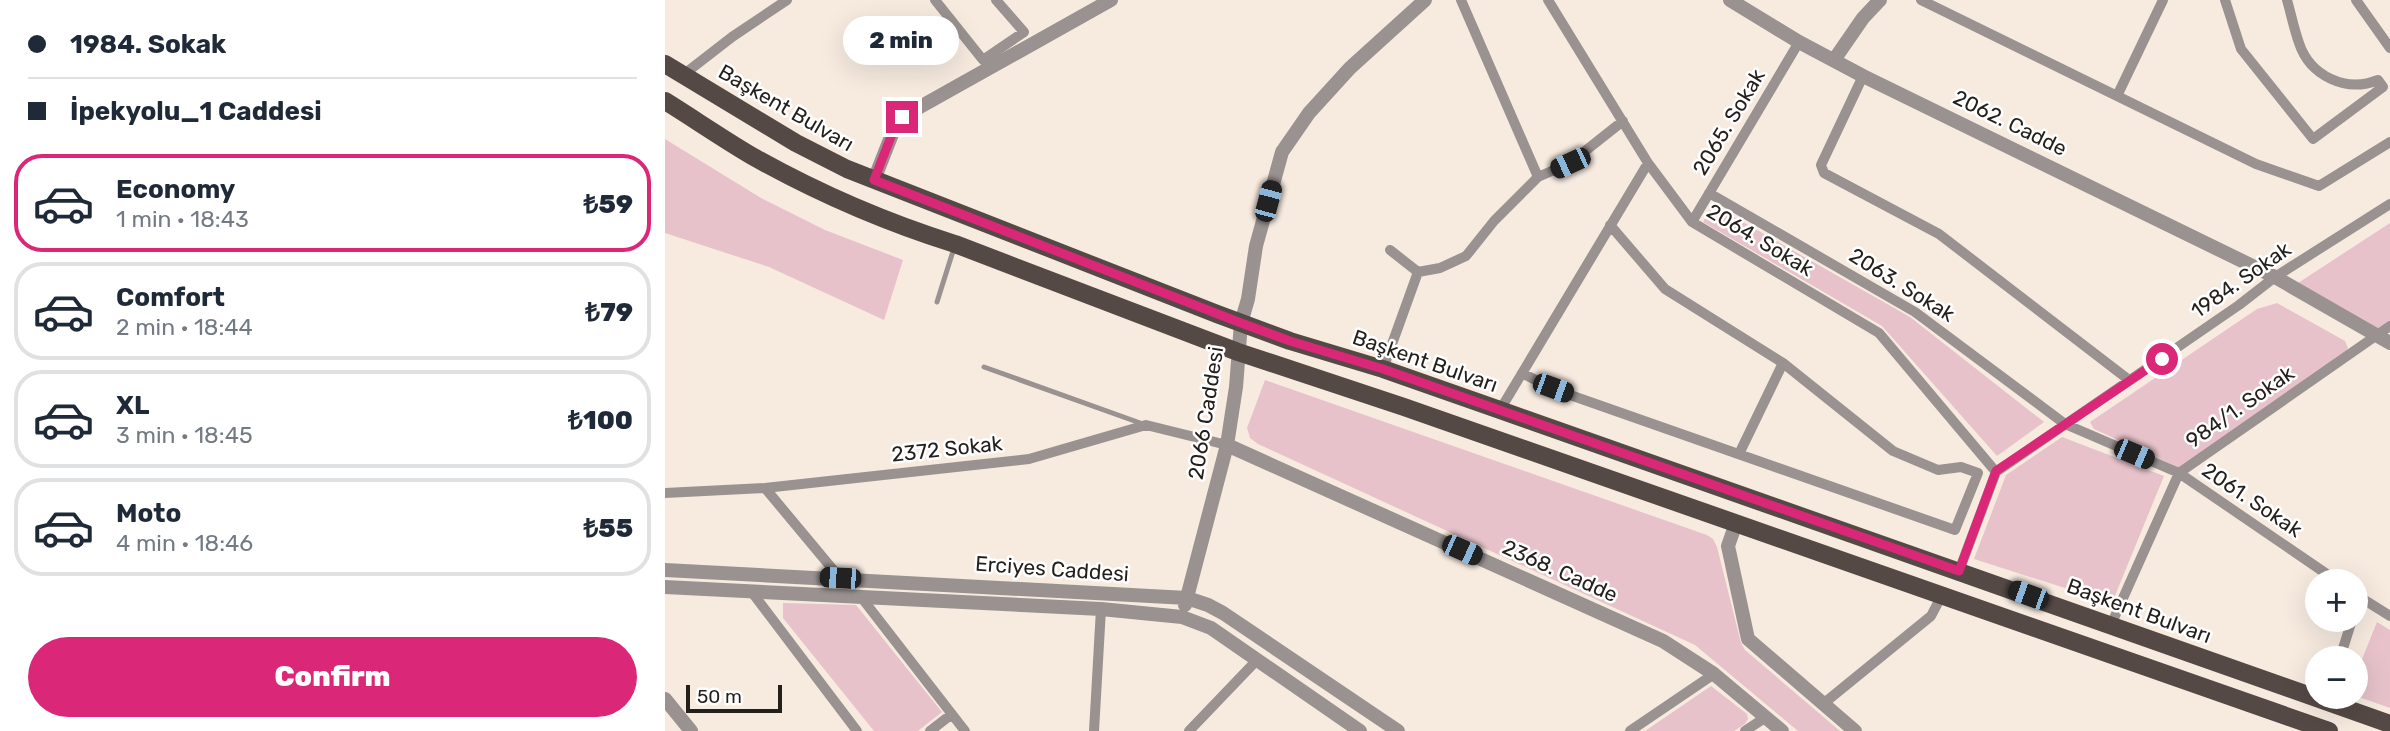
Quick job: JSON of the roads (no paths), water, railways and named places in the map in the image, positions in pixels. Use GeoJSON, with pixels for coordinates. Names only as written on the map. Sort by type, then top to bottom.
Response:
{"type":"FeatureCollection","features":[{"type":"Feature","properties":{"kind":"main road","name":"Başkent Bulvarı"},"geometry":{"type":"LineString","coordinates":[[665,64],[796,143],[874,180],[1241,323],[1383,369],[2305,692]]}},
{"type":"Feature","properties":{"kind":"main road"},"geometry":{"type":"LineString","coordinates":[[665,101],[752,156],[897,225],[955,244],[1238,352],[1416,411],[2329,731]]}},
{"type":"Feature","properties":{"kind":"main road","name":"Başkent Bulvarı"},"geometry":{"type":"LineString","coordinates":[[2352,709],[2390,724]]}},
{"type":"Feature","properties":{"kind":"street"},"geometry":{"type":"LineString","coordinates":[[683,75],[732,37],[787,0]]}},
{"type":"Feature","properties":{"kind":"street"},"geometry":{"type":"LineString","coordinates":[[935,0],[983,60],[1024,32],[996,0]]}},
{"type":"Feature","properties":{"kind":"street"},"geometry":{"type":"LineString","coordinates":[[874,180],[896,124],[902,117],[1111,0]]}},
{"type":"Feature","properties":{"kind":"street","name":"2066 Caddesi"},"geometry":{"type":"LineString","coordinates":[[1182,617],[1227,445],[1236,387],[1241,323],[1248,299],[1256,246],[1282,152],[1309,113],[1350,68],[1425,0]]}},
{"type":"Feature","properties":{"kind":"street"},"geometry":{"type":"LineString","coordinates":[[1461,0],[1538,177]]}},
{"type":"Feature","properties":{"kind":"street","name":"2064. Sokak"},"geometry":{"type":"LineString","coordinates":[[1548,0],[1648,163],[1692,222],[1879,333],[1996,471]]}},
{"type":"Feature","properties":{"kind":"street","name":"2062. Cadde"},"geometry":{"type":"LineString","coordinates":[[1730,0],[1799,42],[1863,76],[2275,277],[2390,344]]}},
{"type":"Feature","properties":{"kind":"street"},"geometry":{"type":"LineString","coordinates":[[1834,60],[1863,18],[1880,0]]}},
{"type":"Feature","properties":{"kind":"street"},"geometry":{"type":"LineString","coordinates":[[1921,0],[2256,164],[2313,185],[2327,183],[2390,142]]}},
{"type":"Feature","properties":{"kind":"street"},"geometry":{"type":"LineString","coordinates":[[2117,96],[2163,0]]}},
{"type":"Feature","properties":{"kind":"street"},"geometry":{"type":"LineString","coordinates":[[2225,0],[2241,49],[2313,139],[2383,88],[2378,80],[2364,86],[2339,83],[2316,68],[2299,45],[2287,0]]}},
{"type":"Feature","properties":{"kind":"street"},"geometry":{"type":"LineString","coordinates":[[2356,0],[2390,48]]}},
{"type":"Feature","properties":{"kind":"street","name":"2065. Sokak"},"geometry":{"type":"LineString","coordinates":[[1692,222],[1799,42]]}},
{"type":"Feature","properties":{"kind":"street"},"geometry":{"type":"LineString","coordinates":[[1863,76],[1821,165],[1824,173],[1939,234],[2129,380]]}},
{"type":"Feature","properties":{"kind":"street"},"geometry":{"type":"LineString","coordinates":[[1390,250],[1418,272],[1440,268],[1466,256],[1493,221],[1538,177],[1570,163],[1623,121]]}},
{"type":"Feature","properties":{"kind":"street"},"geometry":{"type":"LineString","coordinates":[[1500,410],[1648,163]]}},
{"type":"Feature","properties":{"kind":"street","name":"2063. Sokak"},"geometry":{"type":"LineString","coordinates":[[1709,193],[1915,312],[2066,424]]}},
{"type":"Feature","properties":{"kind":"street","name":"1984. Sokak"},"geometry":{"type":"LineString","coordinates":[[1996,471],[2239,305],[2275,277],[2390,204]]}},
{"type":"Feature","properties":{"kind":"street"},"geometry":{"type":"LineString","coordinates":[[1522,373],[1553,388],[1955,530],[1978,473],[1961,467],[1938,470],[1893,451],[1783,363],[1665,289],[1611,225]]}},
{"type":"Feature","properties":{"kind":"street"},"geometry":{"type":"LineString","coordinates":[[1383,369],[1418,272]]}},
{"type":"Feature","properties":{"kind":"street","name":"984/1. Sokak"},"geometry":{"type":"LineString","coordinates":[[2111,625],[2179,473],[2390,326]]}},
{"type":"Feature","properties":{"kind":"street"},"geometry":{"type":"LineString","coordinates":[[1739,454],[1783,363]]}},
{"type":"Feature","properties":{"kind":"street","name":"2061. Sokak"},"geometry":{"type":"LineString","coordinates":[[2066,424],[2179,473],[2319,569]]}},
{"type":"Feature","properties":{"kind":"street","name":"2372 Sokak"},"geometry":{"type":"LineString","coordinates":[[665,493],[765,488],[1028,459],[1146,425],[1227,445]]}},
{"type":"Feature","properties":{"kind":"street","name":"2368. Cadde"},"geometry":{"type":"LineString","coordinates":[[1227,445],[1641,630],[1680,650],[1714,674],[1782,731]]}},
{"type":"Feature","properties":{"kind":"street"},"geometry":{"type":"LineString","coordinates":[[1959,571],[1996,471]]}},
{"type":"Feature","properties":{"kind":"street"},"geometry":{"type":"LineString","coordinates":[[765,488],[840,578]]}},
{"type":"Feature","properties":{"kind":"street"},"geometry":{"type":"LineString","coordinates":[[1736,523],[1728,546],[1748,639],[1856,731]]}},
{"type":"Feature","properties":{"kind":"street","name":"Erciyes Caddesi"},"geometry":{"type":"LineString","coordinates":[[665,570],[1187,598],[1208,604],[1223,613],[1398,731]]}},
{"type":"Feature","properties":{"kind":"street"},"geometry":{"type":"LineString","coordinates":[[751,574],[751,591],[857,731]]}},
{"type":"Feature","properties":{"kind":"street","name":"Erciyes Caddesi"},"geometry":{"type":"LineString","coordinates":[[665,587],[1101,609],[1182,617],[1211,628],[1360,731]]}},
{"type":"Feature","properties":{"kind":"street"},"geometry":{"type":"LineString","coordinates":[[1823,704],[1931,616],[1942,595]]}},
{"type":"Feature","properties":{"kind":"street"},"geometry":{"type":"LineString","coordinates":[[861,597],[965,731]]}},
{"type":"Feature","properties":{"kind":"street"},"geometry":{"type":"LineString","coordinates":[[2368,602],[2390,616]]}},
{"type":"Feature","properties":{"kind":"street"},"geometry":{"type":"LineString","coordinates":[[1094,731],[1101,609]]}},
{"type":"Feature","properties":{"kind":"street"},"geometry":{"type":"LineString","coordinates":[[1189,731],[1257,660]]}},
{"type":"Feature","properties":{"kind":"street"},"geometry":{"type":"LineString","coordinates":[[1630,731],[1714,674]]}},
{"type":"Feature","properties":{"kind":"street"},"geometry":{"type":"LineString","coordinates":[[665,700],[691,731]]}},
{"type":"Feature","properties":{"kind":"street"},"geometry":{"type":"LineString","coordinates":[[930,731],[952,714]]}},
{"type":"Feature","properties":{"kind":"street"},"geometry":{"type":"LineString","coordinates":[[1745,731],[1766,717]]}},
{"type":"Feature","properties":{"kind":"lane"},"geometry":{"type":"LineString","coordinates":[[937,302],[955,244]]}},
{"type":"Feature","properties":{"kind":"lane"},"geometry":{"type":"LineString","coordinates":[[985,367],[1146,425]]}}]}
